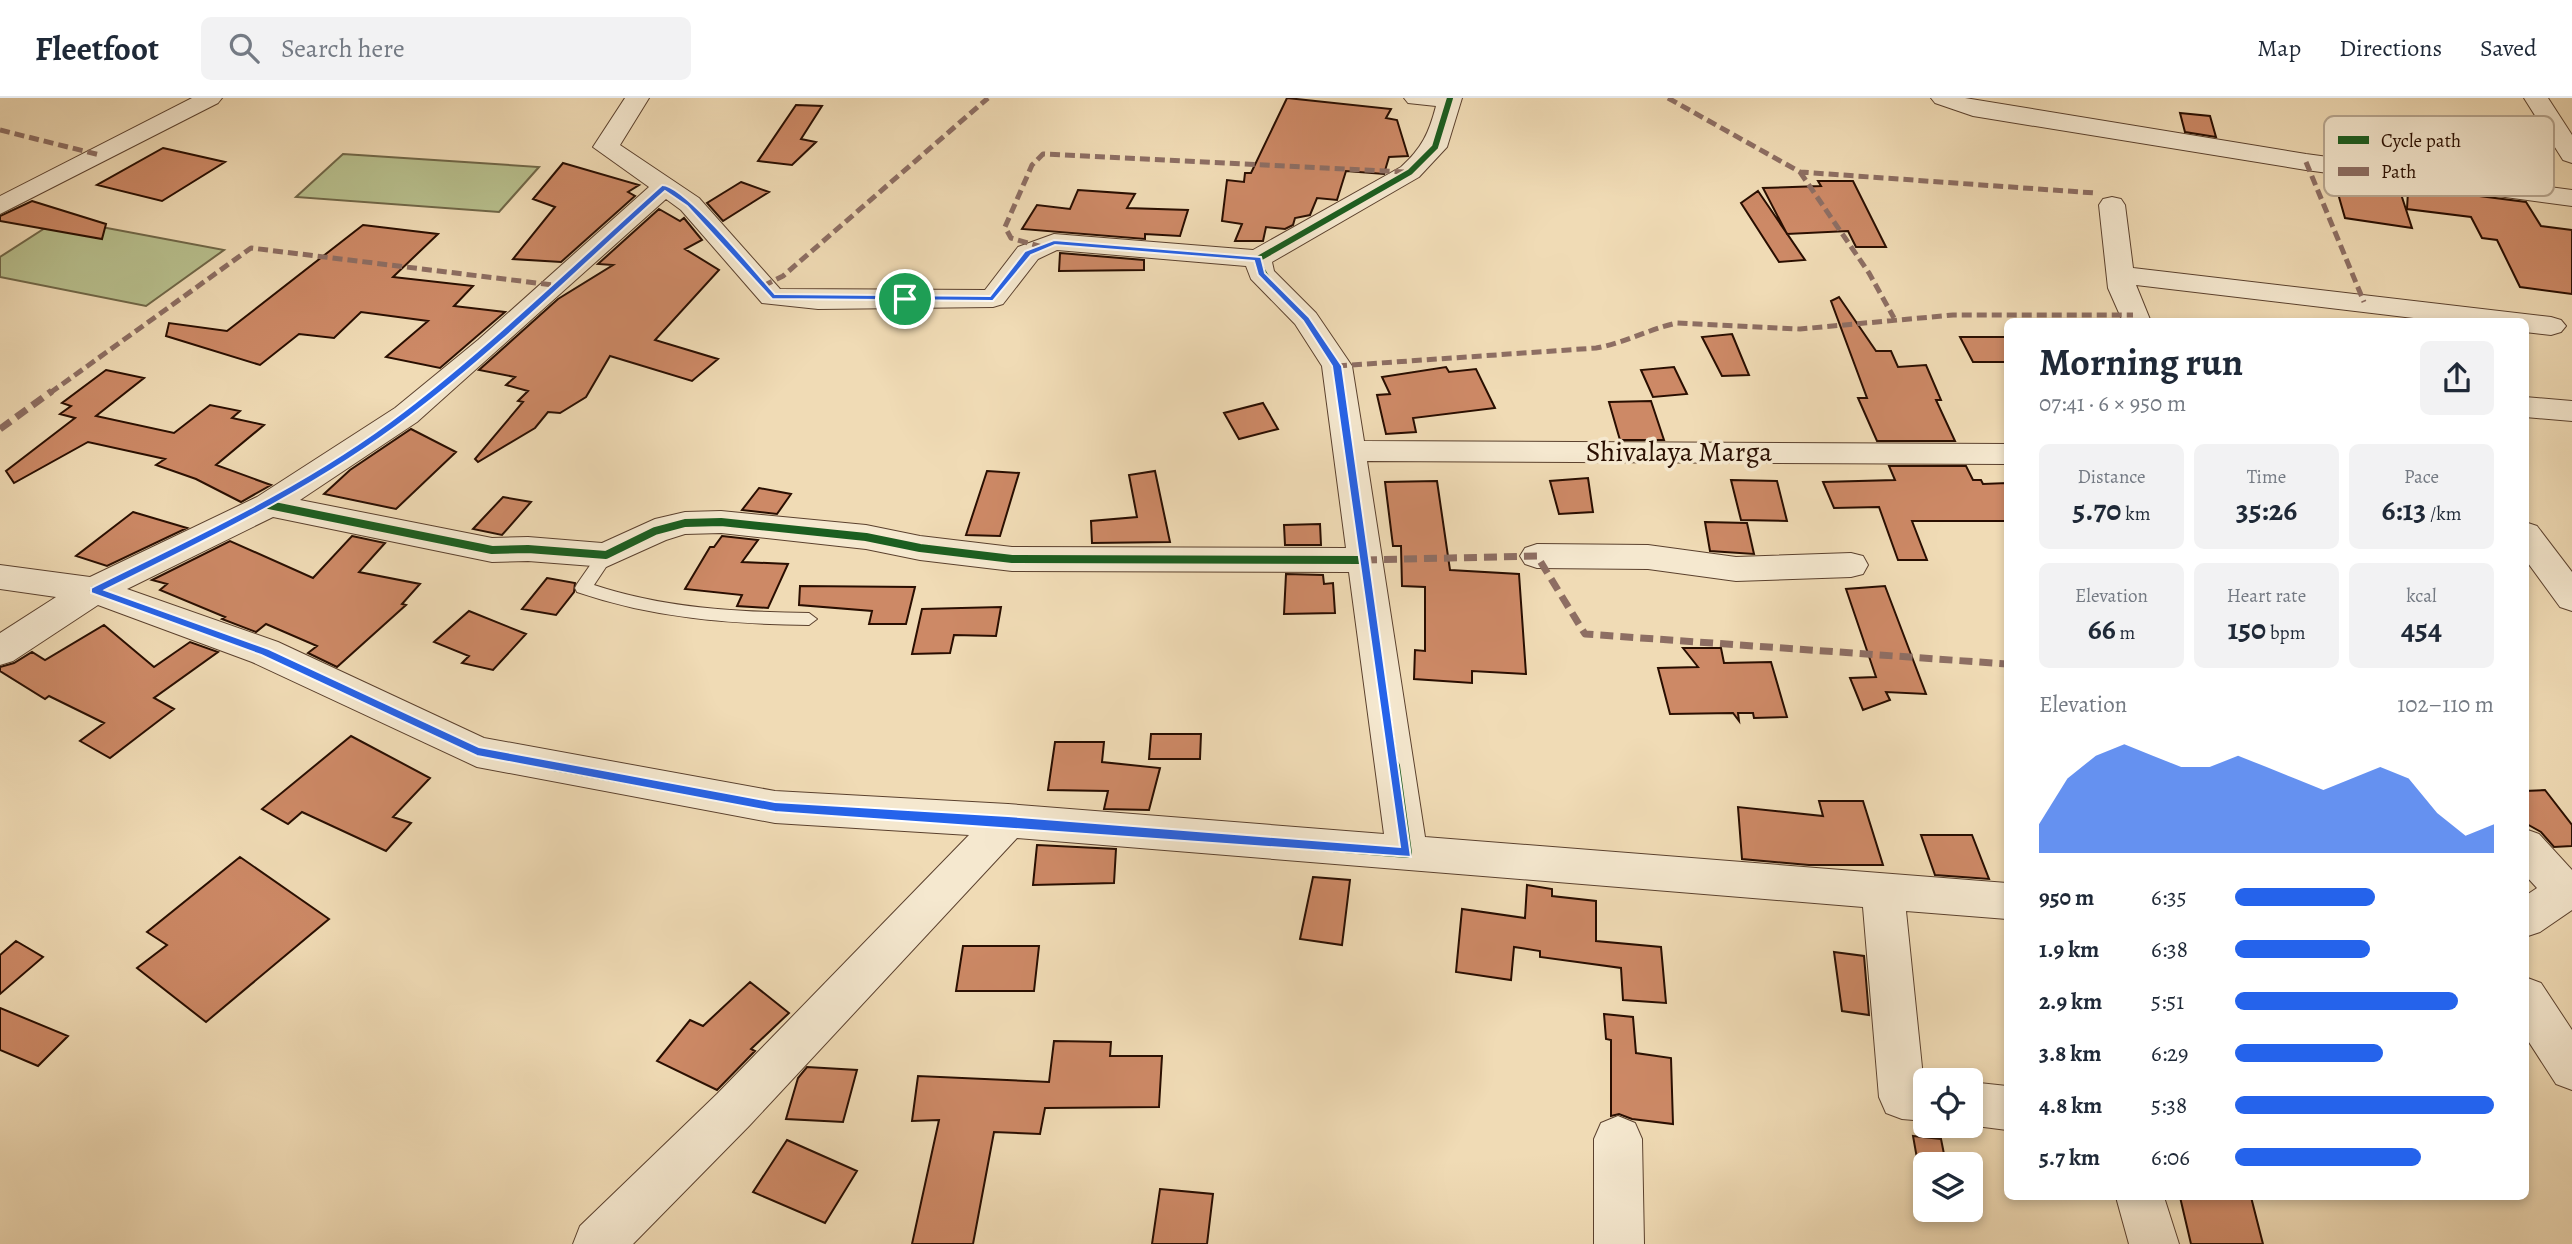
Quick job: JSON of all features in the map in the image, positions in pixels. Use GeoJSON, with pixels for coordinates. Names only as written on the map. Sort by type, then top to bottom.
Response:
{"type":"FeatureCollection","features":[{"type":"Feature","properties":{"kind":"street"},"geometry":{"type":"LineString","coordinates":[[0,206],[209,98]]}},
{"type":"Feature","properties":{"kind":"street"},"geometry":{"type":"LineString","coordinates":[[637,98],[606,147],[690,204],[772,297],[818,300],[993,298],[1028,253],[1054,242],[1258,259],[1410,172],[1433,154],[1441,137],[1438,99]]}},
{"type":"Feature","properties":{"kind":"street"},"geometry":{"type":"LineString","coordinates":[[1944,98],[1973,109],[2324,164]]}},
{"type":"Feature","properties":{"kind":"street"},"geometry":{"type":"LineString","coordinates":[[2536,98],[2547,116]]}},
{"type":"Feature","properties":{"kind":"street"},"geometry":{"type":"LineString","coordinates":[[2554,126],[2572,155]]}},
{"type":"Feature","properties":{"kind":"street"},"geometry":{"type":"LineString","coordinates":[[0,651],[94,590],[269,505],[406,415],[488,346],[665,187]]}},
{"type":"Feature","properties":{"kind":"street"},"geometry":{"type":"LineString","coordinates":[[2554,196],[2572,198]]}},
{"type":"Feature","properties":{"kind":"street"},"geometry":{"type":"LineString","coordinates":[[2112,205],[2122,288],[2135,318]]}},
{"type":"Feature","properties":{"kind":"street"},"geometry":{"type":"LineString","coordinates":[[1258,259],[1261,273],[1306,319],[1337,366],[1407,853]]}},
{"type":"Feature","properties":{"kind":"street"},"geometry":{"type":"LineString","coordinates":[[2121,275],[2492,318]]}},
{"type":"Feature","properties":{"kind":"street"},"geometry":{"type":"LineString","coordinates":[[2290,293],[2300,318]]}},
{"type":"Feature","properties":{"kind":"street"},"geometry":{"type":"LineString","coordinates":[[2529,407],[2572,411]]}},
{"type":"Feature","properties":{"kind":"street","name":"Shivalaya Marga"},"geometry":{"type":"LineString","coordinates":[[1350,451],[2004,454]]}},
{"type":"Feature","properties":{"kind":"street"},"geometry":{"type":"LineString","coordinates":[[269,505],[492,550],[528,549],[606,555],[655,531],[685,523],[721,522],[866,537],[920,548],[1012,559],[1364,560]]}},
{"type":"Feature","properties":{"kind":"street"},"geometry":{"type":"LineString","coordinates":[[2529,539],[2572,598]]}},
{"type":"Feature","properties":{"kind":"street"},"geometry":{"type":"LineString","coordinates":[[1537,556],[1648,557],[1736,569],[1851,565]]}},
{"type":"Feature","properties":{"kind":"street"},"geometry":{"type":"LineString","coordinates":[[0,577],[94,590],[265,652],[477,752],[775,807],[1008,821],[2004,901]]}},
{"type":"Feature","properties":{"kind":"street"},"geometry":{"type":"LineString","coordinates":[[598,1244],[733,1110],[1008,821]]}},
{"type":"Feature","properties":{"kind":"street"},"geometry":{"type":"LineString","coordinates":[[2529,850],[2569,890],[2529,916]]}},
{"type":"Feature","properties":{"kind":"street"},"geometry":{"type":"LineString","coordinates":[[1883,891],[1902,1097],[1913,1098]]}},
{"type":"Feature","properties":{"kind":"street"},"geometry":{"type":"LineString","coordinates":[[2529,1003],[2572,1069]]}},
{"type":"Feature","properties":{"kind":"street"},"geometry":{"type":"LineString","coordinates":[[1983,1105],[2004,1108]]}},
{"type":"Feature","properties":{"kind":"street"},"geometry":{"type":"LineString","coordinates":[[1618,1139],[1619,1244]]}},
{"type":"Feature","properties":{"kind":"street"},"geometry":{"type":"LineString","coordinates":[[2141,1200],[2154,1244]]}},
{"type":"Feature","properties":{"kind":"lane"},"geometry":{"type":"LineString","coordinates":[[606,555],[583,588],[620,602],[715,615],[809,618]]}},
{"type":"Feature","properties":{"kind":"green space"},"geometry":{"type":"Polygon","coordinates":[[[343,154],[539,167],[499,212],[296,197],[343,154]]]}},
{"type":"Feature","properties":{"kind":"green space"},"geometry":{"type":"Polygon","coordinates":[[[59,219],[224,250],[146,306],[0,277],[0,257],[59,219]]]}},
{"type":"Feature","properties":{"kind":"building"},"geometry":{"type":"Polygon","coordinates":[[[1287,98],[1391,109],[1386,118],[1397,120],[1408,156],[1389,157],[1384,174],[1346,171],[1337,200],[1317,198],[1310,215],[1295,218],[1293,225],[1285,229],[1266,227],[1263,241],[1235,241],[1242,224],[1222,221],[1227,180],[1244,182],[1245,173],[1251,173],[1287,98]]]}},
{"type":"Feature","properties":{"kind":"building"},"geometry":{"type":"Polygon","coordinates":[[[796,105],[822,106],[801,139],[816,142],[792,165],[758,161],[796,105]]]}},
{"type":"Feature","properties":{"kind":"building"},"geometry":{"type":"Polygon","coordinates":[[[2180,113],[2210,116],[2216,137],[2185,132],[2180,113]]]}},
{"type":"Feature","properties":{"kind":"building"},"geometry":{"type":"Polygon","coordinates":[[[163,148],[225,162],[162,201],[97,185],[163,148]]]}},
{"type":"Feature","properties":{"kind":"building"},"geometry":{"type":"Polygon","coordinates":[[[563,163],[639,185],[628,192],[635,196],[561,262],[513,259],[555,207],[533,199],[563,163]]]}},
{"type":"Feature","properties":{"kind":"building"},"geometry":{"type":"Polygon","coordinates":[[[1818,181],[1853,181],[1886,247],[1856,247],[1848,231],[1787,234],[1763,188],[1821,186],[1818,181]]]}},
{"type":"Feature","properties":{"kind":"building"},"geometry":{"type":"Polygon","coordinates":[[[741,182],[769,192],[723,221],[707,203],[741,182]]]}},
{"type":"Feature","properties":{"kind":"building"},"geometry":{"type":"Polygon","coordinates":[[[1078,190],[1135,194],[1127,208],[1188,210],[1180,236],[1145,234],[1145,239],[1022,229],[1037,205],[1070,209],[1078,190]]]}},
{"type":"Feature","properties":{"kind":"building"},"geometry":{"type":"Polygon","coordinates":[[[1758,191],[1805,260],[1779,262],[1741,203],[1758,191]]]}},
{"type":"Feature","properties":{"kind":"building"},"geometry":{"type":"Polygon","coordinates":[[[2339,196],[2402,196],[2412,228],[2345,218],[2339,196]]]}},
{"type":"Feature","properties":{"kind":"building"},"geometry":{"type":"Polygon","coordinates":[[[2408,196],[2479,196],[2526,202],[2541,226],[2572,230],[2572,294],[2520,287],[2497,240],[2482,238],[2471,217],[2407,209],[2408,196]]]}},
{"type":"Feature","properties":{"kind":"building"},"geometry":{"type":"Polygon","coordinates":[[[32,201],[106,224],[102,239],[0,221],[0,216],[32,201]]]}},
{"type":"Feature","properties":{"kind":"building"},"geometry":{"type":"Polygon","coordinates":[[[659,209],[680,221],[684,218],[702,240],[685,249],[719,270],[655,340],[718,359],[692,381],[610,356],[586,397],[560,413],[548,412],[535,428],[478,462],[475,459],[523,402],[518,401],[528,391],[506,385],[515,377],[479,370],[558,299],[613,265],[598,264],[659,209]]]}},
{"type":"Feature","properties":{"kind":"building"},"geometry":{"type":"Polygon","coordinates":[[[363,225],[438,234],[393,277],[473,286],[454,306],[505,312],[440,368],[386,357],[428,321],[361,312],[334,338],[299,334],[260,365],[166,336],[169,323],[227,331],[363,225]]]}},
{"type":"Feature","properties":{"kind":"building"},"geometry":{"type":"Polygon","coordinates":[[[1060,253],[1144,260],[1144,270],[1059,271],[1060,253]]]}},
{"type":"Feature","properties":{"kind":"building"},"geometry":{"type":"Polygon","coordinates":[[[1839,297],[1876,351],[1891,351],[1898,367],[1926,365],[1941,400],[1936,400],[1955,441],[1877,441],[1858,398],[1867,398],[1831,301],[1839,297]]]}},
{"type":"Feature","properties":{"kind":"building"},"geometry":{"type":"Polygon","coordinates":[[[1732,334],[1749,375],[1722,376],[1702,337],[1732,334]]]}},
{"type":"Feature","properties":{"kind":"building"},"geometry":{"type":"Polygon","coordinates":[[[1960,337],[2004,337],[2004,362],[1973,362],[1960,337]]]}},
{"type":"Feature","properties":{"kind":"building"},"geometry":{"type":"Polygon","coordinates":[[[1446,367],[1449,372],[1476,369],[1495,408],[1413,418],[1416,432],[1386,434],[1377,395],[1390,394],[1382,377],[1446,367]]]}},
{"type":"Feature","properties":{"kind":"building"},"geometry":{"type":"Polygon","coordinates":[[[1674,367],[1687,394],[1653,397],[1641,370],[1674,367]]]}},
{"type":"Feature","properties":{"kind":"building"},"geometry":{"type":"Polygon","coordinates":[[[106,370],[144,378],[96,416],[174,433],[210,405],[240,411],[232,418],[264,425],[216,465],[271,485],[241,502],[196,479],[156,465],[165,459],[88,442],[14,483],[6,471],[75,418],[60,414],[71,406],[62,403],[106,370]]]}},
{"type":"Feature","properties":{"kind":"building"},"geometry":{"type":"Polygon","coordinates":[[[1651,401],[1664,440],[1620,440],[1609,402],[1651,401]]]}},
{"type":"Feature","properties":{"kind":"building"},"geometry":{"type":"Polygon","coordinates":[[[1263,403],[1278,429],[1239,439],[1224,413],[1263,403]]]}},
{"type":"Feature","properties":{"kind":"building"},"geometry":{"type":"Polygon","coordinates":[[[411,429],[456,452],[396,509],[324,494],[350,470],[411,429]]]}},
{"type":"Feature","properties":{"kind":"building"},"geometry":{"type":"Polygon","coordinates":[[[1889,466],[1966,466],[1973,480],[1981,480],[1983,484],[2004,483],[2004,521],[1912,521],[1927,560],[1898,560],[1879,507],[1834,508],[1823,482],[1895,480],[1889,466]]]}},
{"type":"Feature","properties":{"kind":"building"},"geometry":{"type":"Polygon","coordinates":[[[987,471],[1019,473],[1000,536],[966,535],[987,471]]]}},
{"type":"Feature","properties":{"kind":"building"},"geometry":{"type":"Polygon","coordinates":[[[1155,471],[1170,542],[1092,543],[1091,521],[1137,517],[1129,475],[1155,471]]]}},
{"type":"Feature","properties":{"kind":"building"},"geometry":{"type":"Polygon","coordinates":[[[1588,478],[1593,512],[1559,514],[1550,481],[1588,478]]]}},
{"type":"Feature","properties":{"kind":"building"},"geometry":{"type":"Polygon","coordinates":[[[1731,480],[1777,481],[1787,521],[1741,520],[1731,480]]]}},
{"type":"Feature","properties":{"kind":"building"},"geometry":{"type":"Polygon","coordinates":[[[1437,481],[1450,570],[1519,574],[1526,674],[1472,671],[1472,683],[1414,679],[1415,650],[1425,651],[1425,587],[1402,586],[1401,546],[1393,546],[1385,482],[1437,481]]]}},
{"type":"Feature","properties":{"kind":"building"},"geometry":{"type":"Polygon","coordinates":[[[759,488],[791,494],[777,514],[742,510],[759,488]]]}},
{"type":"Feature","properties":{"kind":"building"},"geometry":{"type":"Polygon","coordinates":[[[503,497],[531,502],[502,535],[473,529],[503,497]]]}},
{"type":"Feature","properties":{"kind":"building"},"geometry":{"type":"Polygon","coordinates":[[[133,512],[187,528],[107,566],[76,556],[133,512]]]}},
{"type":"Feature","properties":{"kind":"building"},"geometry":{"type":"Polygon","coordinates":[[[1705,522],[1747,523],[1754,554],[1710,551],[1705,522]]]}},
{"type":"Feature","properties":{"kind":"building"},"geometry":{"type":"Polygon","coordinates":[[[1320,524],[1321,545],[1285,545],[1284,525],[1320,524]]]}},
{"type":"Feature","properties":{"kind":"building"},"geometry":{"type":"Polygon","coordinates":[[[352,536],[385,543],[359,572],[420,584],[402,604],[406,605],[337,667],[308,653],[317,646],[266,624],[256,632],[222,619],[225,617],[160,590],[167,584],[152,580],[230,541],[313,578],[352,536]]]}},
{"type":"Feature","properties":{"kind":"building"},"geometry":{"type":"Polygon","coordinates":[[[722,536],[758,540],[742,562],[788,564],[768,608],[737,606],[742,595],[685,589],[710,547],[714,547],[722,536]]]}},
{"type":"Feature","properties":{"kind":"building"},"geometry":{"type":"Polygon","coordinates":[[[1286,574],[1323,575],[1324,584],[1333,583],[1335,613],[1284,614],[1286,574]]]}},
{"type":"Feature","properties":{"kind":"building"},"geometry":{"type":"Polygon","coordinates":[[[547,578],[575,583],[574,592],[556,615],[522,609],[547,578]]]}},
{"type":"Feature","properties":{"kind":"building"},"geometry":{"type":"Polygon","coordinates":[[[800,586],[915,587],[906,624],[869,624],[872,611],[799,605],[800,586]]]}},
{"type":"Feature","properties":{"kind":"building"},"geometry":{"type":"Polygon","coordinates":[[[1885,586],[1926,694],[1886,692],[1890,700],[1863,710],[1850,678],[1876,677],[1846,589],[1885,586]]]}},
{"type":"Feature","properties":{"kind":"building"},"geometry":{"type":"Polygon","coordinates":[[[1001,607],[996,636],[954,635],[950,653],[912,654],[922,609],[1001,607]]]}},
{"type":"Feature","properties":{"kind":"building"},"geometry":{"type":"Polygon","coordinates":[[[469,611],[526,634],[493,670],[462,663],[469,656],[434,642],[469,611]]]}},
{"type":"Feature","properties":{"kind":"building"},"geometry":{"type":"Polygon","coordinates":[[[104,625],[154,667],[190,642],[218,652],[154,698],[174,709],[110,758],[80,741],[104,723],[49,696],[45,699],[0,671],[0,667],[14,663],[32,652],[45,660],[104,625]]]}},
{"type":"Feature","properties":{"kind":"building"},"geometry":{"type":"Polygon","coordinates":[[[1683,648],[1721,648],[1724,663],[1771,662],[1787,717],[1754,718],[1753,713],[1738,713],[1739,721],[1733,713],[1670,714],[1658,668],[1698,667],[1683,648]]]}},
{"type":"Feature","properties":{"kind":"building"},"geometry":{"type":"Polygon","coordinates":[[[1151,734],[1201,734],[1200,759],[1149,759],[1151,734]]]}},
{"type":"Feature","properties":{"kind":"building"},"geometry":{"type":"Polygon","coordinates":[[[351,736],[430,778],[393,817],[411,823],[386,851],[302,812],[288,824],[262,809],[351,736]]]}},
{"type":"Feature","properties":{"kind":"building"},"geometry":{"type":"Polygon","coordinates":[[[1055,742],[1104,742],[1102,762],[1160,768],[1149,810],[1104,809],[1108,791],[1048,790],[1055,742]]]}},
{"type":"Feature","properties":{"kind":"building"},"geometry":{"type":"Polygon","coordinates":[[[2545,790],[2572,825],[2572,846],[2554,847],[2541,832],[2529,825],[2529,791],[2545,790]]]}},
{"type":"Feature","properties":{"kind":"building"},"geometry":{"type":"Polygon","coordinates":[[[1819,801],[1863,801],[1883,865],[1809,865],[1742,859],[1738,807],[1823,816],[1819,801]]]}},
{"type":"Feature","properties":{"kind":"building"},"geometry":{"type":"Polygon","coordinates":[[[1921,835],[1972,835],[1989,879],[1935,875],[1921,835]]]}},
{"type":"Feature","properties":{"kind":"building"},"geometry":{"type":"Polygon","coordinates":[[[1037,845],[1116,849],[1114,883],[1033,885],[1037,845]]]}},
{"type":"Feature","properties":{"kind":"building"},"geometry":{"type":"Polygon","coordinates":[[[240,857],[329,919],[206,1022],[137,968],[167,945],[147,932],[240,857]]]}},
{"type":"Feature","properties":{"kind":"building"},"geometry":{"type":"Polygon","coordinates":[[[1313,877],[1350,880],[1342,945],[1300,939],[1313,877]]]}},
{"type":"Feature","properties":{"kind":"building"},"geometry":{"type":"Polygon","coordinates":[[[1527,885],[1552,889],[1552,896],[1596,901],[1596,941],[1661,947],[1666,1003],[1623,1000],[1621,968],[1540,957],[1540,951],[1514,947],[1511,980],[1456,972],[1462,909],[1525,918],[1527,885]]]}},
{"type":"Feature","properties":{"kind":"building"},"geometry":{"type":"Polygon","coordinates":[[[16,941],[43,957],[0,994],[0,955],[16,941]]]}},
{"type":"Feature","properties":{"kind":"building"},"geometry":{"type":"Polygon","coordinates":[[[963,946],[1039,946],[1034,991],[956,991],[963,946]]]}},
{"type":"Feature","properties":{"kind":"building"},"geometry":{"type":"Polygon","coordinates":[[[1834,952],[1864,956],[1869,1015],[1842,1011],[1834,952]]]}},
{"type":"Feature","properties":{"kind":"building"},"geometry":{"type":"Polygon","coordinates":[[[750,982],[789,1013],[751,1049],[755,1051],[717,1090],[657,1061],[690,1020],[703,1026],[750,982]]]}},
{"type":"Feature","properties":{"kind":"building"},"geometry":{"type":"Polygon","coordinates":[[[0,1008],[68,1036],[38,1066],[0,1050],[0,1008]]]}},
{"type":"Feature","properties":{"kind":"building"},"geometry":{"type":"Polygon","coordinates":[[[1604,1014],[1633,1017],[1636,1053],[1671,1058],[1673,1124],[1632,1119],[1619,1114],[1611,1116],[1611,1040],[1606,1039],[1604,1014]]]}},
{"type":"Feature","properties":{"kind":"building"},"geometry":{"type":"Polygon","coordinates":[[[1054,1041],[1111,1042],[1110,1056],[1162,1056],[1159,1107],[1045,1108],[1040,1134],[994,1132],[973,1244],[912,1244],[939,1120],[912,1121],[918,1076],[1049,1082],[1054,1041]]]}},
{"type":"Feature","properties":{"kind":"building"},"geometry":{"type":"Polygon","coordinates":[[[807,1067],[857,1070],[843,1122],[786,1119],[798,1078],[807,1067]]]}},
{"type":"Feature","properties":{"kind":"building"},"geometry":{"type":"Polygon","coordinates":[[[1913,1138],[1941,1139],[1944,1152],[1916,1152],[1913,1138]]]}},
{"type":"Feature","properties":{"kind":"building"},"geometry":{"type":"Polygon","coordinates":[[[787,1140],[857,1171],[825,1223],[753,1192],[787,1140]]]}},
{"type":"Feature","properties":{"kind":"building"},"geometry":{"type":"Polygon","coordinates":[[[1160,1189],[1213,1194],[1207,1244],[1152,1244],[1160,1189]]]}},
{"type":"Feature","properties":{"kind":"building"},"geometry":{"type":"Polygon","coordinates":[[[2181,1200],[2252,1200],[2263,1244],[2191,1244],[2181,1200]]]}},
{"type":"Feature","properties":{"kind":"marked path"},"geometry":{"type":"LineString","coordinates":[[763,286],[783,276],[988,98]]}},
{"type":"Feature","properties":{"kind":"marked path"},"geometry":{"type":"LineString","coordinates":[[1668,98],[1800,172],[2095,193]]}},
{"type":"Feature","properties":{"kind":"marked path"},"geometry":{"type":"LineString","coordinates":[[0,130],[100,155]]}},
{"type":"Feature","properties":{"kind":"marked path"},"geometry":{"type":"LineString","coordinates":[[1042,247],[1011,238],[1005,227],[1032,165],[1043,154],[1404,172]]}},
{"type":"Feature","properties":{"kind":"marked path"},"geometry":{"type":"LineString","coordinates":[[2306,162],[2364,302]]}},
{"type":"Feature","properties":{"kind":"marked path"},"geometry":{"type":"LineString","coordinates":[[1800,172],[1869,273],[1894,318]]}},
{"type":"Feature","properties":{"kind":"marked path"},"geometry":{"type":"LineString","coordinates":[[0,429],[251,248],[553,285]]}},
{"type":"Feature","properties":{"kind":"marked path"},"geometry":{"type":"LineString","coordinates":[[1337,366],[1506,352],[1596,348],[1621,344],[1659,327],[1677,323],[1800,329],[1894,318],[1953,315],[2133,315]]}},
{"type":"Feature","properties":{"kind":"marked path"},"geometry":{"type":"LineString","coordinates":[[1364,560],[1537,556],[1585,634],[2004,664]]}},
{"type":"Feature","properties":{"kind":"cycle path"},"geometry":{"type":"LineString","coordinates":[[94,590],[265,652],[477,752],[775,807],[1008,821],[1407,853],[1337,366],[1306,319],[1261,273],[1258,259],[1410,172],[1439,140],[1450,98]]}},
{"type":"Feature","properties":{"kind":"cycle path"},"geometry":{"type":"LineString","coordinates":[[269,505],[492,550],[528,549],[606,555],[655,531],[685,523],[721,522],[866,537],[920,548],[1012,559],[1364,560]]}},
{"type":"Feature","properties":{"kind":"route"},"geometry":{"type":"LineString","coordinates":[[665,187],[690,204],[772,297],[818,300],[905,299],[993,298],[1028,253],[1054,242],[1258,259],[1261,273],[1306,319],[1337,366],[1407,853],[1008,821],[775,807],[477,752],[368,703],[265,652],[94,590],[269,505],[406,415],[488,346],[665,187]]}}]}
